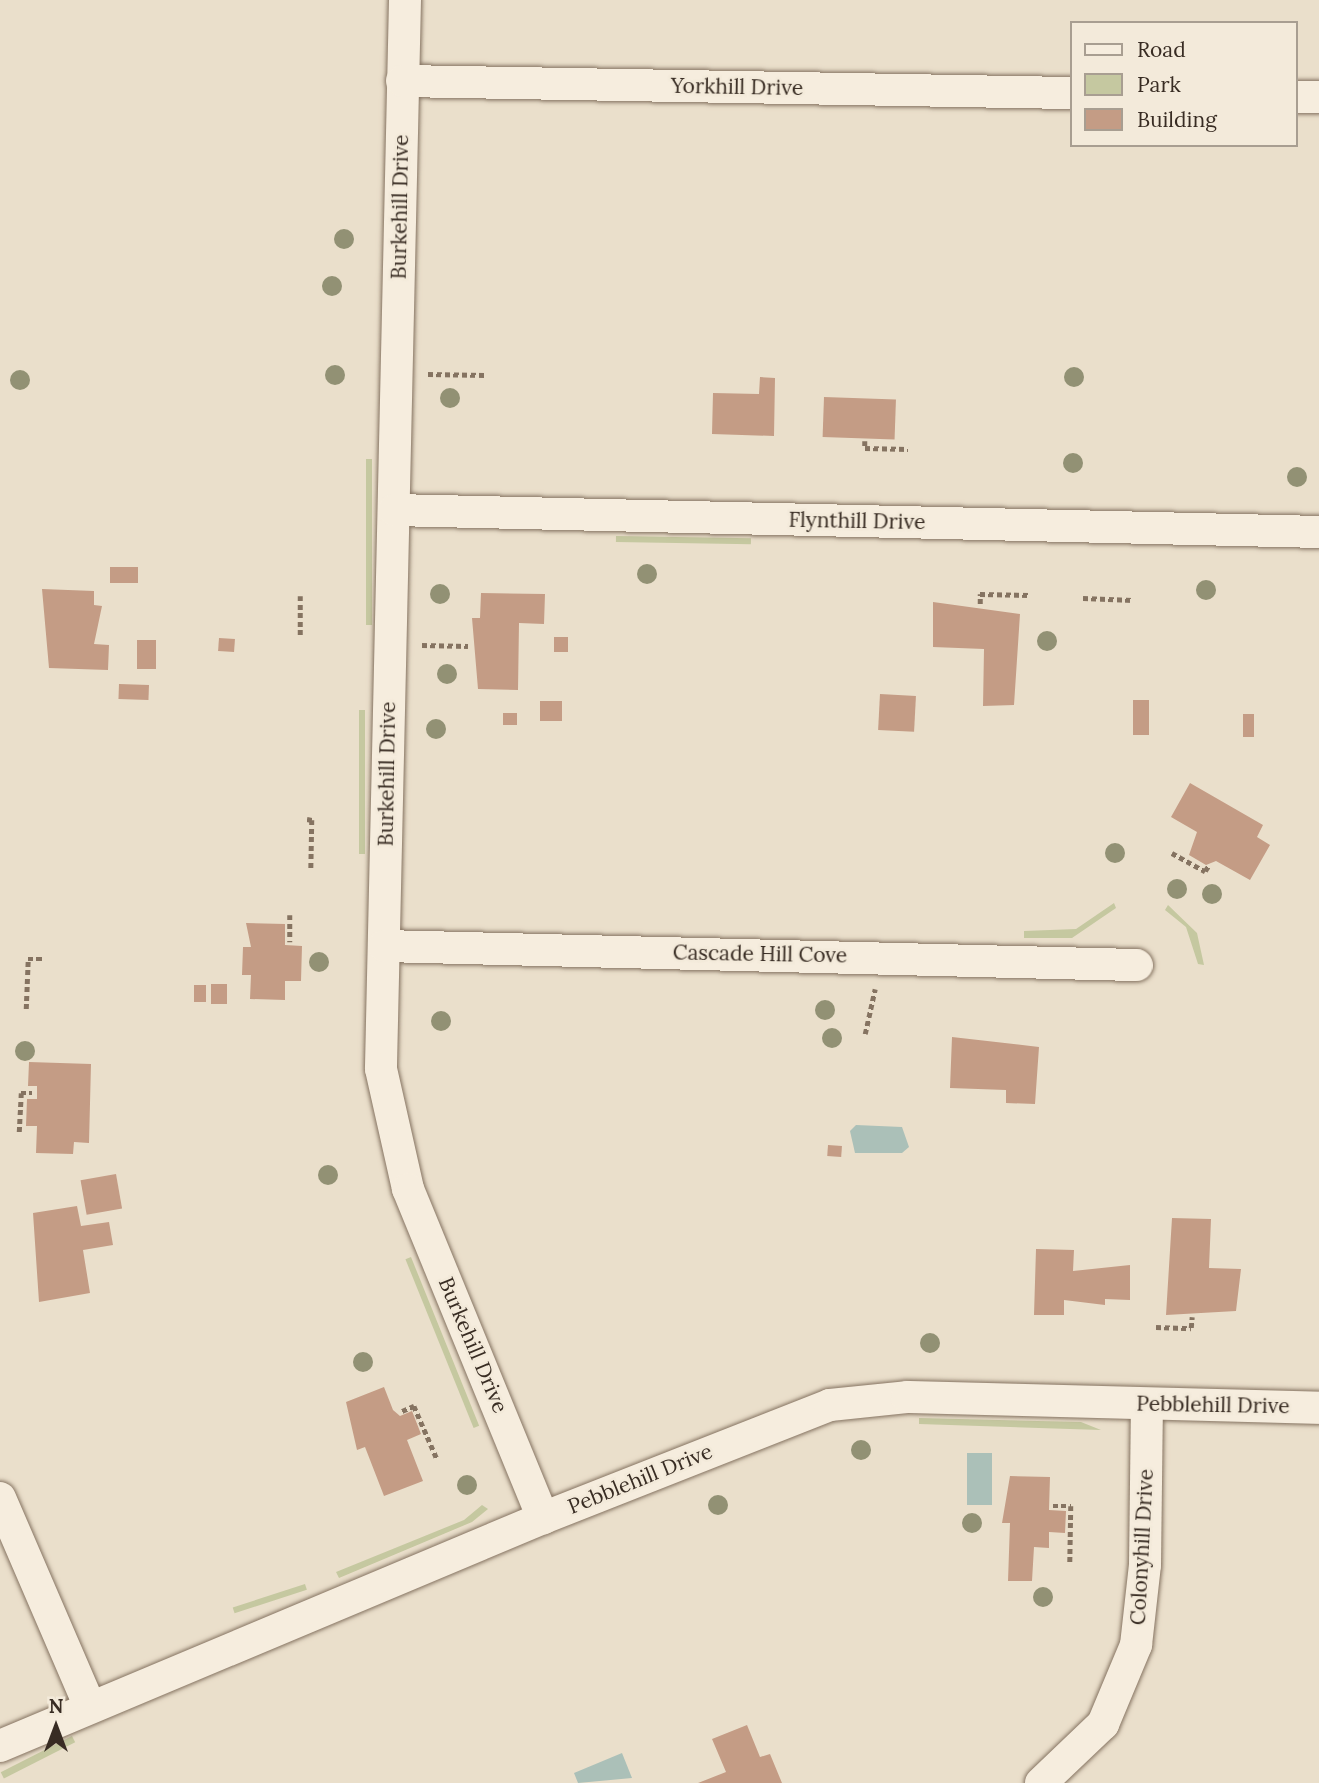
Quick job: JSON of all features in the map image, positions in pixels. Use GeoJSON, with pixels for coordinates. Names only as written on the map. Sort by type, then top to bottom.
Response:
{"type":"FeatureCollection","features":[{"type":"Feature","properties":{"kind":"street","name":"Burkehill Drive"},"geometry":{"type":"LineString","coordinates":[[405,0],[381,1069],[395,1148],[543,1518]]}},
{"type":"Feature","properties":{"kind":"street","name":"Yorkhill Drive"},"geometry":{"type":"LineString","coordinates":[[402,81],[1070,93]]}},
{"type":"Feature","properties":{"kind":"street"},"geometry":{"type":"LineString","coordinates":[[1298,97],[1319,97]]}},
{"type":"Feature","properties":{"kind":"street","name":"Flynthill Drive"},"geometry":{"type":"LineString","coordinates":[[394,510],[1319,532]]}},
{"type":"Feature","properties":{"kind":"street","name":"Cascade Hill Cove"},"geometry":{"type":"LineString","coordinates":[[384,946],[1137,965]]}},
{"type":"Feature","properties":{"kind":"street","name":"Pebblehill Drive"},"geometry":{"type":"LineString","coordinates":[[0,1746],[89,1706],[543,1518],[830,1405],[907,1397],[1319,1408]]}},
{"type":"Feature","properties":{"kind":"street","name":"Colonyhill Drive"},"geometry":{"type":"LineString","coordinates":[[1041,1783],[1103,1724],[1133,1656],[1143,1610],[1147,1404]]}},
{"type":"Feature","properties":{"kind":"street"},"geometry":{"type":"LineString","coordinates":[[0,1498],[89,1706]]}},
{"type":"Feature","properties":{"kind":"path"},"geometry":{"type":"LineString","coordinates":[[428,374],[485,374]]}},
{"type":"Feature","properties":{"kind":"path"},"geometry":{"type":"LineString","coordinates":[[865,441],[865,448],[908,449]]}},
{"type":"Feature","properties":{"kind":"path"},"geometry":{"type":"LineString","coordinates":[[980,604],[980,594],[1029,595]]}},
{"type":"Feature","properties":{"kind":"path"},"geometry":{"type":"LineString","coordinates":[[300,596],[300,635]]}},
{"type":"Feature","properties":{"kind":"path"},"geometry":{"type":"LineString","coordinates":[[1083,598],[1133,600]]}},
{"type":"Feature","properties":{"kind":"path"},"geometry":{"type":"LineString","coordinates":[[422,645],[468,646]]}},
{"type":"Feature","properties":{"kind":"path"},"geometry":{"type":"LineString","coordinates":[[307,819],[312,820],[311,870]]}},
{"type":"Feature","properties":{"kind":"path"},"geometry":{"type":"LineString","coordinates":[[1172,853],[1205,871],[1209,865]]}},
{"type":"Feature","properties":{"kind":"path"},"geometry":{"type":"LineString","coordinates":[[290,915],[290,942]]}},
{"type":"Feature","properties":{"kind":"path"},"geometry":{"type":"LineString","coordinates":[[26,1009],[28,959],[42,959]]}},
{"type":"Feature","properties":{"kind":"path"},"geometry":{"type":"LineString","coordinates":[[865,1034],[875,989]]}},
{"type":"Feature","properties":{"kind":"path"},"geometry":{"type":"LineString","coordinates":[[19,1132],[21,1093],[32,1093]]}},
{"type":"Feature","properties":{"kind":"path"},"geometry":{"type":"LineString","coordinates":[[1156,1326],[1191,1328],[1192,1317]]}},
{"type":"Feature","properties":{"kind":"path"},"geometry":{"type":"LineString","coordinates":[[402,1411],[414,1406],[437,1459]]}},
{"type":"Feature","properties":{"kind":"path"},"geometry":{"type":"LineString","coordinates":[[1053,1506],[1071,1506],[1070,1564]]}},
{"type":"Feature","properties":{"kind":"green space"},"geometry":{"type":"Polygon","coordinates":[[[366,459],[372,459],[372,625],[366,625],[366,459]]]}},
{"type":"Feature","properties":{"kind":"green space"},"geometry":{"type":"Polygon","coordinates":[[[616,536],[751,538],[751,544],[616,542],[616,536]]]}},
{"type":"Feature","properties":{"kind":"green space"},"geometry":{"type":"Polygon","coordinates":[[[359,710],[365,710],[365,854],[359,854],[359,710]]]}},
{"type":"Feature","properties":{"kind":"green space"},"geometry":{"type":"Polygon","coordinates":[[[1114,903],[1116,908],[1072,938],[1024,938],[1024,931],[1076,929],[1114,903]]]}},
{"type":"Feature","properties":{"kind":"green space"},"geometry":{"type":"Polygon","coordinates":[[[1168,905],[1197,933],[1204,965],[1198,964],[1186,927],[1165,910],[1168,905]]]}},
{"type":"Feature","properties":{"kind":"green space"},"geometry":{"type":"Polygon","coordinates":[[[411,1257],[479,1426],[474,1428],[405,1259],[411,1257]]]}},
{"type":"Feature","properties":{"kind":"green space"},"geometry":{"type":"Polygon","coordinates":[[[919,1418],[1081,1422],[1101,1430],[919,1424],[919,1418]]]}},
{"type":"Feature","properties":{"kind":"green space"},"geometry":{"type":"Polygon","coordinates":[[[482,1505],[488,1509],[472,1522],[339,1578],[336,1572],[464,1520],[482,1505]]]}},
{"type":"Feature","properties":{"kind":"green space"},"geometry":{"type":"Polygon","coordinates":[[[305,1584],[307,1590],[235,1613],[233,1607],[305,1584]]]}},
{"type":"Feature","properties":{"kind":"green space"},"geometry":{"type":"Polygon","coordinates":[[[72,1736],[75,1742],[4,1779],[1,1772],[72,1736]]]}},
{"type":"Feature","properties":{"kind":"shaded area"},"geometry":{"type":"Polygon","coordinates":[[[856,1125],[902,1127],[909,1147],[902,1153],[855,1153],[850,1131],[856,1125]]]}},
{"type":"Feature","properties":{"kind":"shaded area"},"geometry":{"type":"Polygon","coordinates":[[[967,1453],[992,1453],[992,1505],[967,1505],[967,1453]]]}},
{"type":"Feature","properties":{"kind":"shaded area"},"geometry":{"type":"Polygon","coordinates":[[[622,1753],[632,1778],[578,1783],[574,1773],[622,1753]]]}},
{"type":"Feature","properties":{"kind":"building"},"geometry":{"type":"Polygon","coordinates":[[[760,377],[775,378],[774,436],[712,434],[713,393],[759,394],[760,377]]]}},
{"type":"Feature","properties":{"kind":"building"},"geometry":{"type":"Polygon","coordinates":[[[824,397],[896,400],[895,439],[823,437],[824,397]]]}},
{"type":"Feature","properties":{"kind":"building"},"geometry":{"type":"Polygon","coordinates":[[[110,567],[138,567],[138,583],[110,583],[110,567]]]}},
{"type":"Feature","properties":{"kind":"building"},"geometry":{"type":"Polygon","coordinates":[[[42,589],[94,591],[94,605],[102,606],[94,644],[109,645],[108,670],[49,668],[42,589]]]}},
{"type":"Feature","properties":{"kind":"building"},"geometry":{"type":"Polygon","coordinates":[[[481,593],[545,594],[544,624],[519,623],[518,690],[478,689],[472,618],[480,618],[481,593]]]}},
{"type":"Feature","properties":{"kind":"building"},"geometry":{"type":"Polygon","coordinates":[[[933,602],[1020,614],[1014,705],[983,706],[984,649],[933,647],[933,602]]]}},
{"type":"Feature","properties":{"kind":"building"},"geometry":{"type":"Polygon","coordinates":[[[554,637],[568,637],[568,652],[554,652],[554,637]]]}},
{"type":"Feature","properties":{"kind":"building"},"geometry":{"type":"Polygon","coordinates":[[[219,638],[235,639],[234,652],[218,651],[219,638]]]}},
{"type":"Feature","properties":{"kind":"building"},"geometry":{"type":"Polygon","coordinates":[[[137,640],[156,640],[156,669],[137,669],[137,640]]]}},
{"type":"Feature","properties":{"kind":"building"},"geometry":{"type":"Polygon","coordinates":[[[119,684],[149,685],[148,700],[118,699],[119,684]]]}},
{"type":"Feature","properties":{"kind":"building"},"geometry":{"type":"Polygon","coordinates":[[[880,694],[916,696],[914,732],[878,730],[880,694]]]}},
{"type":"Feature","properties":{"kind":"building"},"geometry":{"type":"Polygon","coordinates":[[[1133,700],[1149,700],[1149,735],[1133,735],[1133,700]]]}},
{"type":"Feature","properties":{"kind":"building"},"geometry":{"type":"Polygon","coordinates":[[[540,701],[562,701],[562,721],[540,721],[540,701]]]}},
{"type":"Feature","properties":{"kind":"building"},"geometry":{"type":"Polygon","coordinates":[[[503,713],[517,713],[517,725],[503,725],[503,713]]]}},
{"type":"Feature","properties":{"kind":"building"},"geometry":{"type":"Polygon","coordinates":[[[1243,714],[1254,714],[1254,737],[1243,737],[1243,714]]]}},
{"type":"Feature","properties":{"kind":"building"},"geometry":{"type":"Polygon","coordinates":[[[1190,783],[1263,825],[1257,837],[1270,845],[1250,880],[1216,861],[1206,865],[1189,855],[1197,832],[1171,817],[1190,783]]]}},
{"type":"Feature","properties":{"kind":"building"},"geometry":{"type":"Polygon","coordinates":[[[246,923],[285,924],[285,945],[302,946],[301,981],[285,981],[285,1000],[250,999],[251,975],[242,975],[243,947],[251,947],[246,923]]]}},
{"type":"Feature","properties":{"kind":"building"},"geometry":{"type":"Polygon","coordinates":[[[211,984],[227,984],[227,1004],[211,1004],[211,984]]]}},
{"type":"Feature","properties":{"kind":"building"},"geometry":{"type":"Polygon","coordinates":[[[194,985],[206,985],[206,1002],[194,1002],[194,985]]]}},
{"type":"Feature","properties":{"kind":"building"},"geometry":{"type":"Polygon","coordinates":[[[952,1037],[1039,1047],[1035,1104],[1006,1103],[1006,1090],[950,1088],[952,1037]]]}},
{"type":"Feature","properties":{"kind":"building"},"geometry":{"type":"Polygon","coordinates":[[[29,1062],[91,1064],[89,1143],[74,1142],[73,1154],[36,1153],[37,1126],[26,1126],[27,1099],[37,1099],[37,1086],[28,1086],[29,1062]]]}},
{"type":"Feature","properties":{"kind":"building"},"geometry":{"type":"Polygon","coordinates":[[[828,1145],[842,1146],[841,1157],[827,1156],[828,1145]]]}},
{"type":"Feature","properties":{"kind":"building"},"geometry":{"type":"Polygon","coordinates":[[[116,1174],[122,1208],[87,1215],[81,1180],[116,1174]]]}},
{"type":"Feature","properties":{"kind":"building"},"geometry":{"type":"Polygon","coordinates":[[[77,1206],[81,1226],[109,1222],[113,1245],[83,1250],[90,1293],[39,1302],[33,1213],[77,1206]]]}},
{"type":"Feature","properties":{"kind":"building"},"geometry":{"type":"Polygon","coordinates":[[[1172,1218],[1211,1219],[1209,1268],[1241,1269],[1236,1311],[1166,1315],[1172,1218]]]}},
{"type":"Feature","properties":{"kind":"building"},"geometry":{"type":"Polygon","coordinates":[[[1036,1249],[1074,1250],[1073,1271],[1130,1265],[1130,1300],[1105,1299],[1105,1305],[1064,1300],[1064,1315],[1034,1315],[1036,1249]]]}},
{"type":"Feature","properties":{"kind":"building"},"geometry":{"type":"Polygon","coordinates":[[[384,1387],[393,1410],[400,1416],[412,1411],[421,1434],[407,1440],[423,1481],[384,1496],[365,1447],[357,1450],[346,1402],[384,1387]]]}},
{"type":"Feature","properties":{"kind":"building"},"geometry":{"type":"Polygon","coordinates":[[[1010,1476],[1050,1477],[1049,1510],[1066,1511],[1065,1533],[1049,1532],[1049,1548],[1034,1547],[1032,1581],[1008,1581],[1010,1523],[1002,1523],[1010,1476]]]}},
{"type":"Feature","properties":{"kind":"building"},"geometry":{"type":"Polygon","coordinates":[[[747,1725],[760,1757],[770,1754],[782,1783],[698,1783],[726,1772],[712,1739],[747,1725]]]}}]}
